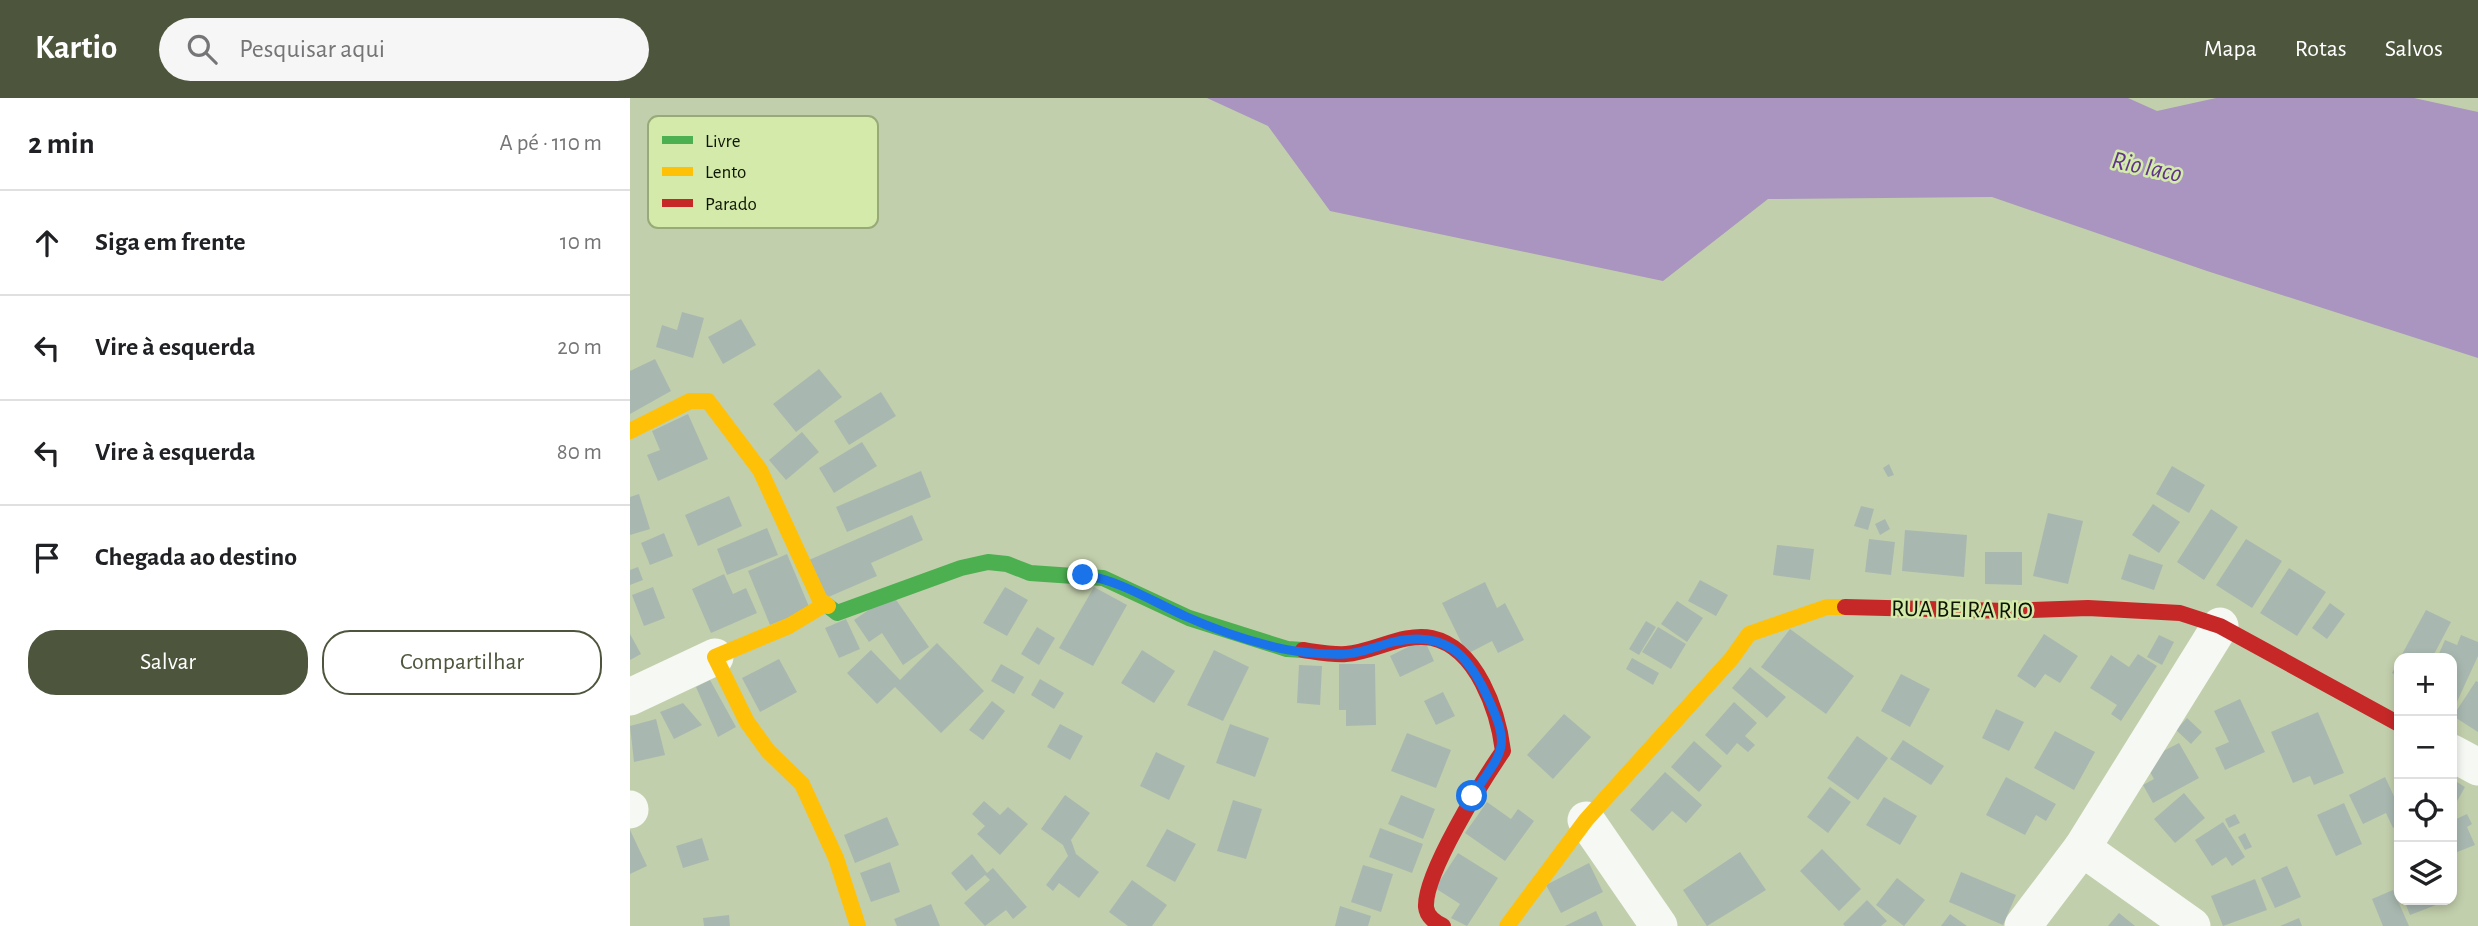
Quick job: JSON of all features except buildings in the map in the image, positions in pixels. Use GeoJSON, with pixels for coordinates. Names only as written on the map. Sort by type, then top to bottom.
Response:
{"type":"FeatureCollection","features":[{"type":"Feature","properties":{"kind":"street"},"geometry":{"type":"LineString","coordinates":[[634,429],[690,401],[708,401],[760,470],[824,605],[837,613],[961,568],[988,562],[1007,564],[1030,573],[1103,578],[1189,618],[1278,648],[1347,654],[1394,642],[1431,638],[1455,650],[1474,668],[1500,725],[1503,751],[1472,796],[1427,891],[1426,910],[1434,922],[1443,926]]}},
{"type":"Feature","properties":{"kind":"street"},"geometry":{"type":"LineString","coordinates":[[630,697],[789,626],[824,605]]}},
{"type":"Feature","properties":{"kind":"street","name":"RUA BEIRA RIO"},"geometry":{"type":"LineString","coordinates":[[1507,926],[1586,820],[1732,658],[1749,634],[1828,607],[2008,611],[2088,608],[2180,613],[2220,625],[2394,721]]}},
{"type":"Feature","properties":{"kind":"street"},"geometry":{"type":"LineString","coordinates":[[2023,926],[2082,848],[2220,625]]}},
{"type":"Feature","properties":{"kind":"street"},"geometry":{"type":"LineString","coordinates":[[715,657],[747,722],[768,751],[802,784],[836,858],[839,875],[858,926]]}},
{"type":"Feature","properties":{"kind":"street"},"geometry":{"type":"LineString","coordinates":[[2457,756],[2478,767]]}},
{"type":"Feature","properties":{"kind":"street"},"geometry":{"type":"LineString","coordinates":[[1586,820],[1658,926]]}},
{"type":"Feature","properties":{"kind":"street"},"geometry":{"type":"LineString","coordinates":[[2082,848],[2192,926]]}},
{"type":"Feature","properties":{"kind":"water","name":"Rio Iaco"},"geometry":{"type":"Polygon","coordinates":[[[1207,98],[2128,98],[2157,111],[2216,98],[2414,98],[2478,112],[2478,358],[2207,271],[1992,197],[1768,199],[1663,281],[1330,211],[1268,126],[1207,98]]]}},
{"type":"Feature","properties":{"kind":"traffic: fast"},"geometry":{"type":"LineString","coordinates":[[828,606],[837,613],[961,568],[988,562],[1007,564],[1030,573],[1103,578],[1189,618],[1287,649],[1303,650]]}},
{"type":"Feature","properties":{"kind":"traffic: slow"},"geometry":{"type":"LineString","coordinates":[[630,431],[690,401],[708,401],[760,470],[820,600],[828,606]]}},
{"type":"Feature","properties":{"kind":"traffic: slow"},"geometry":{"type":"LineString","coordinates":[[824,605],[789,626],[715,657],[747,722],[768,751],[802,784],[836,858],[858,926]]}},
{"type":"Feature","properties":{"kind":"traffic: slow"},"geometry":{"type":"LineString","coordinates":[[1507,926],[1586,820],[1732,658],[1749,634],[1827,607],[1845,607]]}},
{"type":"Feature","properties":{"kind":"traffic: jam"},"geometry":{"type":"LineString","coordinates":[[1845,607],[2008,611],[2088,608],[2180,613],[2220,626],[2394,721]]}},
{"type":"Feature","properties":{"kind":"traffic: jam"},"geometry":{"type":"LineString","coordinates":[[1303,650],[1346,654],[1400,640],[1432,638],[1448,644],[1461,654],[1482,683],[1496,718],[1503,751],[1456,828],[1434,873],[1426,907],[1434,921],[1443,926]]}},
{"type":"Feature","properties":{"kind":"route"},"geometry":{"type":"LineString","coordinates":[[1083,575],[1103,578],[1189,618],[1268,646],[1347,654],[1394,642],[1431,638],[1455,650],[1474,668],[1500,725],[1502,737],[1503,751],[1472,796]]}}]}
